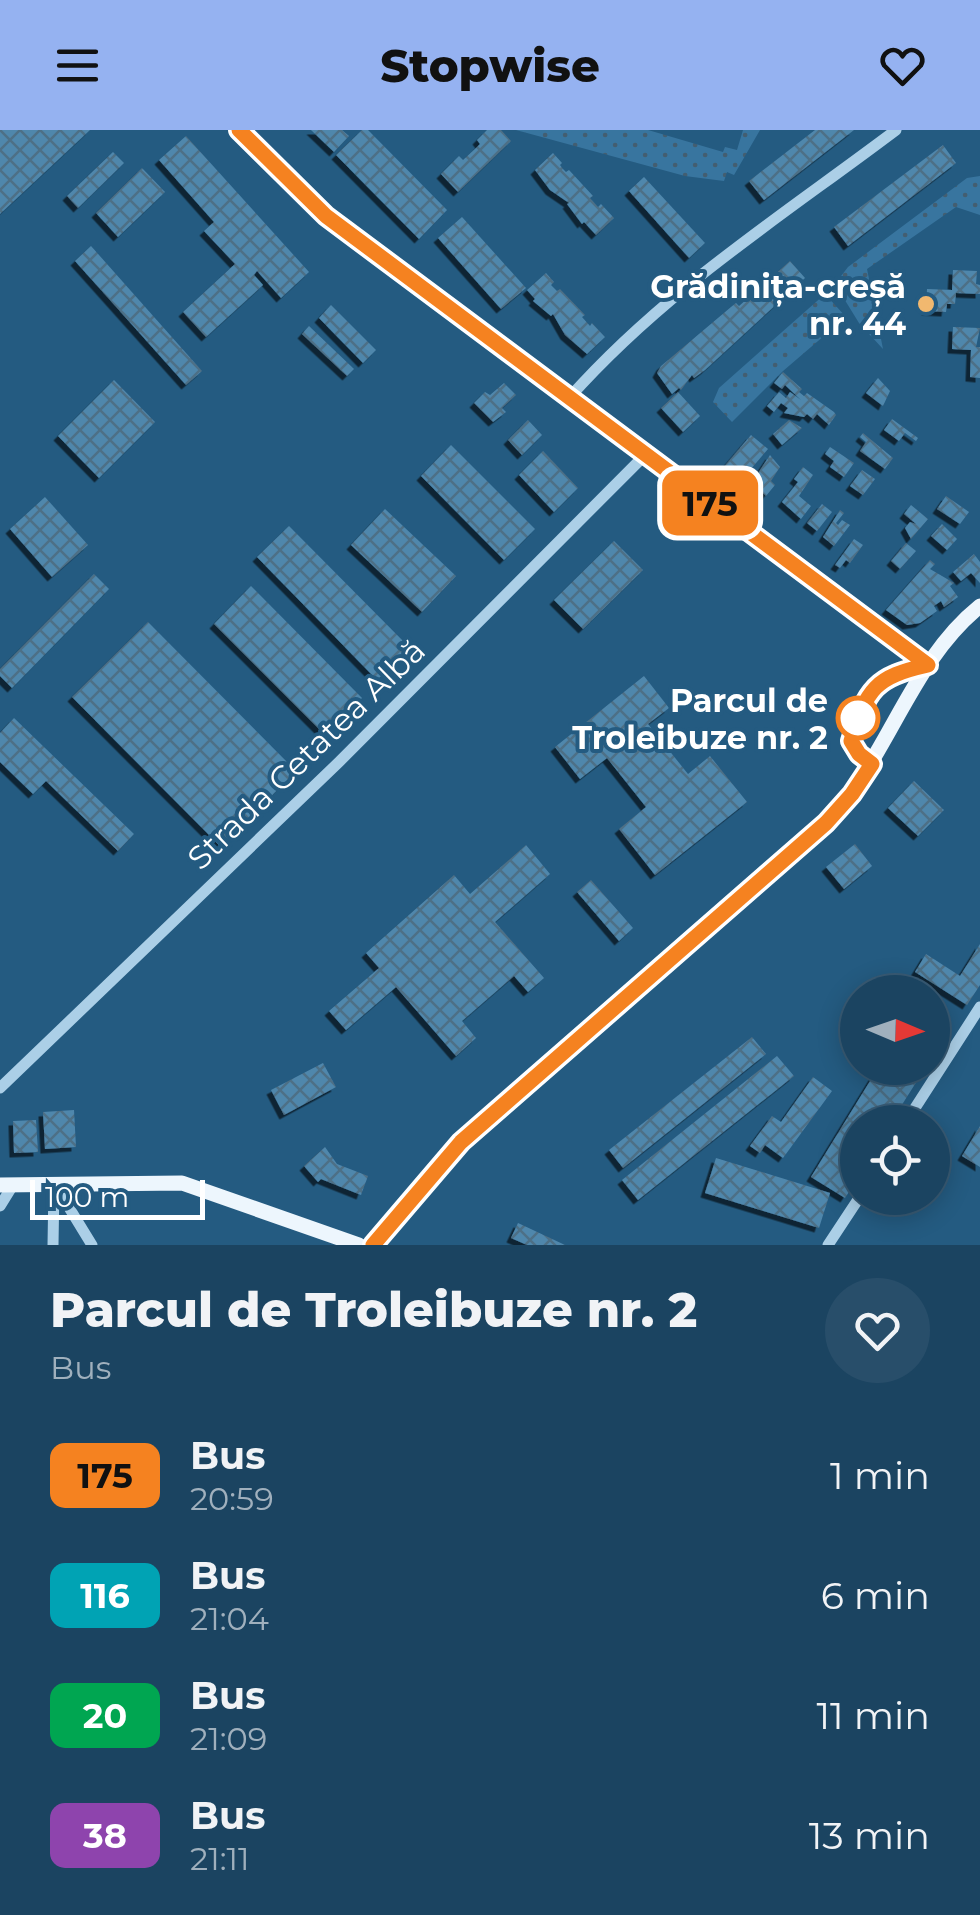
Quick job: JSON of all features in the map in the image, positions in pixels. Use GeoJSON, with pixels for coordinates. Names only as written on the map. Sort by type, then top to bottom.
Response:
{"type":"FeatureCollection","features":[{"type":"Feature","properties":{"kind":"main road"},"geometry":{"type":"LineString","coordinates":[[239,130],[326,216],[928,665]]}},
{"type":"Feature","properties":{"kind":"main road"},"geometry":{"type":"LineString","coordinates":[[373,1245],[461,1142],[826,823],[864,778],[928,665],[980,606]]}},
{"type":"Feature","properties":{"kind":"main road"},"geometry":{"type":"LineString","coordinates":[[7,1185],[182,1182],[359,1245]]}},
{"type":"Feature","properties":{"kind":"street"},"geometry":{"type":"LineString","coordinates":[[569,398],[600,364],[729,250],[896,130]]}},
{"type":"Feature","properties":{"kind":"street","name":"Strada Cetatea Albă"},"geometry":{"type":"LineString","coordinates":[[0,1088],[326,775],[646,454]]}},
{"type":"Feature","properties":{"kind":"street"},"geometry":{"type":"LineString","coordinates":[[917,1105],[980,1007]]}},
{"type":"Feature","properties":{"kind":"street"},"geometry":{"type":"LineString","coordinates":[[53,1245],[54,1183]]}},
{"type":"Feature","properties":{"kind":"street"},"geometry":{"type":"LineString","coordinates":[[54,1183],[92,1245]]}},
{"type":"Feature","properties":{"kind":"street"},"geometry":{"type":"LineString","coordinates":[[0,1206],[7,1185]]}},
{"type":"Feature","properties":{"kind":"street"},"geometry":{"type":"LineString","coordinates":[[828,1245],[847,1215]]}},
{"type":"Feature","properties":{"kind":"shaded area"},"geometry":{"type":"Polygon","coordinates":[[[516,130],[648,130],[723,152],[725,147],[737,150],[743,130],[760,130],[734,175],[727,172],[724,181],[685,176],[516,130]]]}},
{"type":"Feature","properties":{"kind":"shaded area"},"geometry":{"type":"Polygon","coordinates":[[[980,176],[980,215],[956,207],[867,269],[883,349],[859,323],[835,284],[848,267],[967,178],[980,176]]]}},
{"type":"Feature","properties":{"kind":"shaded area"},"geometry":{"type":"Polygon","coordinates":[[[825,294],[846,317],[732,422],[713,402],[719,388],[825,294]]]}},
{"type":"Feature","properties":{"kind":"building"},"geometry":{"type":"Polygon","coordinates":[[[0,130],[90,130],[0,214],[0,130]]]}},
{"type":"Feature","properties":{"kind":"building"},"geometry":{"type":"Polygon","coordinates":[[[311,130],[342,130],[349,136],[334,152],[311,130]]]}},
{"type":"Feature","properties":{"kind":"building"},"geometry":{"type":"Polygon","coordinates":[[[362,130],[368,130],[447,210],[419,239],[336,155],[362,130]]]}},
{"type":"Feature","properties":{"kind":"building"},"geometry":{"type":"Polygon","coordinates":[[[487,130],[501,130],[511,141],[458,192],[441,174],[459,156],[463,160],[476,148],[480,144],[477,140],[487,130]]]}},
{"type":"Feature","properties":{"kind":"building"},"geometry":{"type":"Polygon","coordinates":[[[815,130],[854,130],[764,200],[749,181],[815,130]]]}},
{"type":"Feature","properties":{"kind":"building"},"geometry":{"type":"Polygon","coordinates":[[[186,136],[309,272],[281,298],[257,271],[254,275],[263,285],[206,337],[183,312],[235,264],[204,231],[214,222],[159,160],[186,136]]]}},
{"type":"Feature","properties":{"kind":"building"},"geometry":{"type":"Polygon","coordinates":[[[943,145],[956,163],[848,246],[834,227],[943,145]]]}},
{"type":"Feature","properties":{"kind":"building"},"geometry":{"type":"Polygon","coordinates":[[[113,152],[124,163],[78,208],[67,196],[113,152]]]}},
{"type":"Feature","properties":{"kind":"building"},"geometry":{"type":"Polygon","coordinates":[[[553,153],[563,169],[569,170],[593,196],[590,198],[598,207],[601,204],[614,218],[596,235],[535,170],[553,153]]]}},
{"type":"Feature","properties":{"kind":"building"},"geometry":{"type":"Polygon","coordinates":[[[142,168],[165,192],[118,237],[96,213],[142,168]]]}},
{"type":"Feature","properties":{"kind":"building"},"geometry":{"type":"Polygon","coordinates":[[[644,177],[705,243],[689,258],[629,191],[644,177]]]}},
{"type":"Feature","properties":{"kind":"building"},"geometry":{"type":"Polygon","coordinates":[[[462,217],[526,288],[501,309],[438,238],[462,217]]]}},
{"type":"Feature","properties":{"kind":"building"},"geometry":{"type":"Polygon","coordinates":[[[91,246],[202,371],[186,385],[75,261],[91,246]]]}},
{"type":"Feature","properties":{"kind":"building"},"geometry":{"type":"Polygon","coordinates":[[[790,261],[805,278],[705,370],[694,378],[692,375],[681,390],[672,394],[657,373],[661,366],[790,261]]]}},
{"type":"Feature","properties":{"kind":"building"},"geometry":{"type":"Polygon","coordinates":[[[953,270],[977,271],[980,294],[956,293],[955,304],[947,304],[946,312],[926,311],[927,289],[952,290],[953,270]]]}},
{"type":"Feature","properties":{"kind":"building"},"geometry":{"type":"Polygon","coordinates":[[[546,273],[554,282],[551,285],[557,291],[560,289],[585,315],[582,317],[590,326],[592,323],[605,337],[587,354],[565,335],[553,314],[533,301],[527,290],[546,273]]]}},
{"type":"Feature","properties":{"kind":"building"},"geometry":{"type":"Polygon","coordinates":[[[331,305],[376,350],[363,363],[319,318],[331,305]]]}},
{"type":"Feature","properties":{"kind":"building"},"geometry":{"type":"Polygon","coordinates":[[[309,326],[354,369],[347,376],[302,334],[309,326]]]}},
{"type":"Feature","properties":{"kind":"building"},"geometry":{"type":"Polygon","coordinates":[[[953,327],[980,328],[976,347],[980,347],[980,378],[970,377],[971,350],[952,349],[953,327]]]}},
{"type":"Feature","properties":{"kind":"building"},"geometry":{"type":"Polygon","coordinates":[[[783,372],[802,389],[799,392],[804,396],[807,393],[834,412],[829,425],[817,414],[813,419],[807,414],[804,417],[784,413],[788,408],[781,403],[774,412],[767,406],[779,392],[786,398],[790,392],[801,400],[785,385],[782,389],[774,383],[783,372]]]}},
{"type":"Feature","properties":{"kind":"building"},"geometry":{"type":"Polygon","coordinates":[[[878,378],[890,391],[883,406],[866,393],[878,378]]]}},
{"type":"Feature","properties":{"kind":"building"},"geometry":{"type":"Polygon","coordinates":[[[114,380],[155,422],[99,478],[58,436],[114,380]]]}},
{"type":"Feature","properties":{"kind":"building"},"geometry":{"type":"Polygon","coordinates":[[[504,383],[516,395],[502,408],[506,412],[493,422],[474,403],[485,392],[490,395],[504,383]]]}},
{"type":"Feature","properties":{"kind":"building"},"geometry":{"type":"Polygon","coordinates":[[[678,392],[700,416],[683,432],[661,408],[678,392]]]}},
{"type":"Feature","properties":{"kind":"building"},"geometry":{"type":"Polygon","coordinates":[[[892,419],[918,438],[916,441],[905,433],[899,441],[884,430],[892,419]]]}},
{"type":"Feature","properties":{"kind":"building"},"geometry":{"type":"Polygon","coordinates":[[[528,420],[542,435],[522,455],[508,440],[528,420]]]}},
{"type":"Feature","properties":{"kind":"building"},"geometry":{"type":"Polygon","coordinates":[[[789,420],[802,428],[782,445],[773,434],[789,420]]]}},
{"type":"Feature","properties":{"kind":"building"},"geometry":{"type":"Polygon","coordinates":[[[863,433],[893,458],[885,469],[860,451],[866,442],[860,437],[863,433]]]}},
{"type":"Feature","properties":{"kind":"building"},"geometry":{"type":"Polygon","coordinates":[[[751,435],[768,449],[739,483],[722,469],[751,435]]]}},
{"type":"Feature","properties":{"kind":"building"},"geometry":{"type":"Polygon","coordinates":[[[451,445],[535,529],[504,560],[421,476],[451,445]]]}},
{"type":"Feature","properties":{"kind":"building"},"geometry":{"type":"Polygon","coordinates":[[[830,447],[854,463],[844,477],[830,467],[834,461],[825,454],[830,447]]]}},
{"type":"Feature","properties":{"kind":"building"},"geometry":{"type":"Polygon","coordinates":[[[543,451],[578,488],[554,512],[519,475],[543,451]]]}},
{"type":"Feature","properties":{"kind":"building"},"geometry":{"type":"Polygon","coordinates":[[[770,455],[780,467],[771,481],[775,485],[766,496],[752,482],[770,455]]]}},
{"type":"Feature","properties":{"kind":"building"},"geometry":{"type":"Polygon","coordinates":[[[803,467],[813,475],[799,496],[811,506],[801,519],[782,502],[798,482],[794,479],[803,467]]]}},
{"type":"Feature","properties":{"kind":"building"},"geometry":{"type":"Polygon","coordinates":[[[862,470],[875,479],[863,495],[850,486],[862,470]]]}},
{"type":"Feature","properties":{"kind":"building"},"geometry":{"type":"Polygon","coordinates":[[[946,496],[969,512],[960,524],[937,509],[946,496]]]}},
{"type":"Feature","properties":{"kind":"building"},"geometry":{"type":"Polygon","coordinates":[[[45,497],[88,545],[52,577],[10,529],[45,497]]]}},
{"type":"Feature","properties":{"kind":"building"},"geometry":{"type":"Polygon","coordinates":[[[822,504],[832,512],[817,531],[807,523],[822,504]]]}},
{"type":"Feature","properties":{"kind":"building"},"geometry":{"type":"Polygon","coordinates":[[[911,505],[928,519],[911,539],[905,528],[910,522],[916,524],[904,514],[911,505]]]}},
{"type":"Feature","properties":{"kind":"building"},"geometry":{"type":"Polygon","coordinates":[[[385,509],[456,576],[422,612],[351,545],[385,509]]]}},
{"type":"Feature","properties":{"kind":"building"},"geometry":{"type":"Polygon","coordinates":[[[840,510],[844,513],[836,523],[842,520],[850,525],[834,546],[823,537],[840,510]]]}},
{"type":"Feature","properties":{"kind":"building"},"geometry":{"type":"Polygon","coordinates":[[[942,524],[957,539],[947,550],[931,536],[942,524]]]}},
{"type":"Feature","properties":{"kind":"building"},"geometry":{"type":"Polygon","coordinates":[[[289,526],[410,648],[377,680],[257,557],[289,526]]]}},
{"type":"Feature","properties":{"kind":"building"},"geometry":{"type":"Polygon","coordinates":[[[854,539],[863,545],[850,563],[846,560],[840,568],[835,565],[854,539]]]}},
{"type":"Feature","properties":{"kind":"building"},"geometry":{"type":"Polygon","coordinates":[[[614,541],[643,570],[583,629],[554,600],[614,541]]]}},
{"type":"Feature","properties":{"kind":"building"},"geometry":{"type":"Polygon","coordinates":[[[906,543],[916,551],[900,569],[891,561],[906,543]]]}},
{"type":"Feature","properties":{"kind":"building"},"geometry":{"type":"Polygon","coordinates":[[[974,554],[980,562],[980,583],[971,573],[961,581],[953,572],[974,554]]]}},
{"type":"Feature","properties":{"kind":"building"},"geometry":{"type":"Polygon","coordinates":[[[930,560],[935,564],[930,569],[954,583],[950,586],[958,597],[944,607],[941,601],[934,606],[937,611],[920,623],[907,625],[886,610],[930,560]]]}},
{"type":"Feature","properties":{"kind":"building"},"geometry":{"type":"Polygon","coordinates":[[[94,574],[109,589],[12,688],[0,676],[0,669],[94,574]]]}},
{"type":"Feature","properties":{"kind":"building"},"geometry":{"type":"Polygon","coordinates":[[[251,586],[362,698],[325,735],[214,624],[251,586]]]}},
{"type":"Feature","properties":{"kind":"building"},"geometry":{"type":"Polygon","coordinates":[[[148,622],[296,771],[221,847],[72,697],[148,622]]]}},
{"type":"Feature","properties":{"kind":"building"},"geometry":{"type":"Polygon","coordinates":[[[644,676],[669,708],[648,724],[688,774],[710,756],[747,802],[655,875],[619,829],[646,807],[607,758],[580,779],[555,747],[644,676]]]}},
{"type":"Feature","properties":{"kind":"building"},"geometry":{"type":"Polygon","coordinates":[[[14,718],[134,834],[118,851],[46,781],[33,794],[0,762],[0,733],[14,718]]]}},
{"type":"Feature","properties":{"kind":"building"},"geometry":{"type":"Polygon","coordinates":[[[914,781],[944,810],[918,836],[888,808],[914,781]]]}},
{"type":"Feature","properties":{"kind":"building"},"geometry":{"type":"Polygon","coordinates":[[[855,844],[872,866],[844,889],[826,867],[855,844]]]}},
{"type":"Feature","properties":{"kind":"building"},"geometry":{"type":"Polygon","coordinates":[[[526,845],[550,874],[495,922],[544,978],[528,992],[514,976],[462,1021],[476,1038],[456,1056],[396,987],[346,1030],[329,1011],[379,968],[366,953],[454,875],[470,894],[526,845]]]}},
{"type":"Feature","properties":{"kind":"building"},"geometry":{"type":"Polygon","coordinates":[[[591,880],[633,928],[619,941],[577,892],[591,880]]]}},
{"type":"Feature","properties":{"kind":"building"},"geometry":{"type":"Polygon","coordinates":[[[980,944],[980,985],[967,1005],[950,994],[950,975],[915,972],[926,954],[960,976],[980,944]]]}},
{"type":"Feature","properties":{"kind":"building"},"geometry":{"type":"Polygon","coordinates":[[[752,1037],[766,1054],[623,1168],[609,1150],[752,1037]]]}},
{"type":"Feature","properties":{"kind":"building"},"geometry":{"type":"Polygon","coordinates":[[[777,1056],[794,1076],[638,1200],[622,1180],[777,1056]]]}},
{"type":"Feature","properties":{"kind":"building"},"geometry":{"type":"Polygon","coordinates":[[[323,1063],[336,1087],[284,1115],[271,1090],[323,1063]]]}},
{"type":"Feature","properties":{"kind":"building"},"geometry":{"type":"Polygon","coordinates":[[[813,1077],[832,1091],[783,1158],[765,1145],[760,1153],[750,1146],[772,1116],[781,1122],[813,1077]]]}},
{"type":"Feature","properties":{"kind":"building"},"geometry":{"type":"Polygon","coordinates":[[[868,1085],[914,1085],[902,1105],[855,1105],[868,1085]]]}},
{"type":"Feature","properties":{"kind":"building"},"geometry":{"type":"Polygon","coordinates":[[[74,1110],[76,1147],[45,1149],[43,1112],[74,1110]]]}},
{"type":"Feature","properties":{"kind":"building"},"geometry":{"type":"Polygon","coordinates":[[[36,1120],[38,1152],[14,1153],[13,1121],[36,1120]]]}},
{"type":"Feature","properties":{"kind":"building"},"geometry":{"type":"Polygon","coordinates":[[[980,1126],[980,1167],[962,1156],[980,1126]]]}},
{"type":"Feature","properties":{"kind":"building"},"geometry":{"type":"Polygon","coordinates":[[[840,1130],[840,1195],[811,1177],[840,1130]]]}},
{"type":"Feature","properties":{"kind":"building"},"geometry":{"type":"Polygon","coordinates":[[[325,1147],[337,1164],[368,1176],[361,1195],[321,1179],[318,1182],[304,1166],[325,1147]]]}},
{"type":"Feature","properties":{"kind":"building"},"geometry":{"type":"Polygon","coordinates":[[[716,1158],[830,1193],[819,1228],[705,1193],[716,1158]]]}},
{"type":"Feature","properties":{"kind":"building"},"geometry":{"type":"Polygon","coordinates":[[[518,1223],[565,1245],[527,1245],[511,1238],[518,1223]]]}},
{"type":"Feature","properties":{"kind":"bus line","name":"175"},"geometry":{"type":"LineString","coordinates":[[239,130],[326,216],[928,665],[892,673],[875,686],[851,741],[872,764],[826,823],[461,1142],[373,1245]]}},
{"type":"Feature","properties":{"kind":"place","name":"Grădinița-creșă nr. 44"},"geometry":{"type":"Point","coordinates":[926,304]}},
{"type":"Feature","properties":{"kind":"place","name":"Parcul de Troleibuze nr. 2"},"geometry":{"type":"Point","coordinates":[858,718]}}]}
